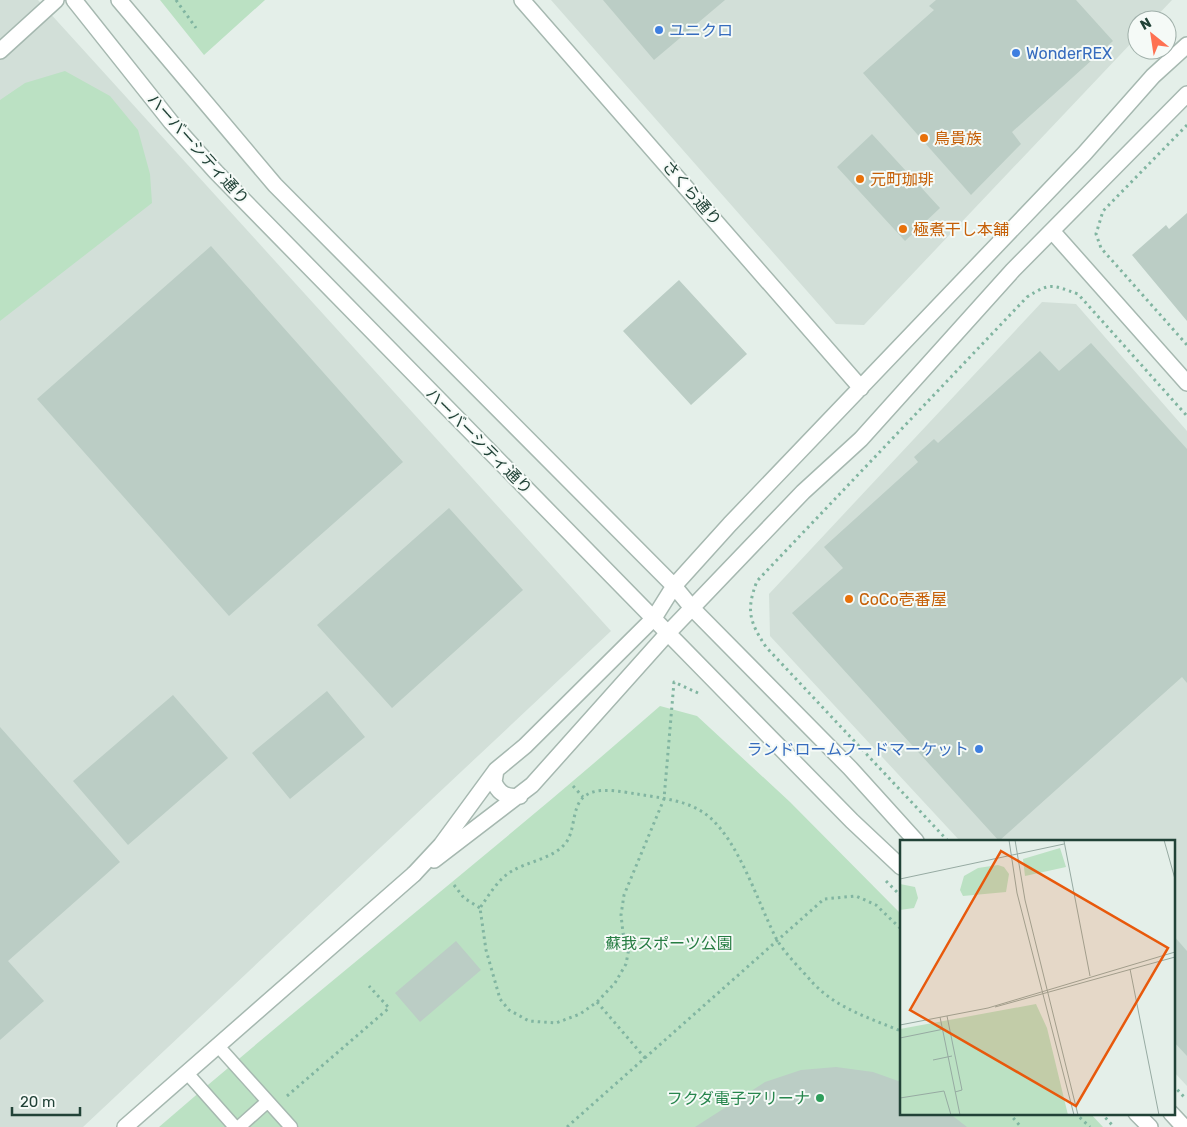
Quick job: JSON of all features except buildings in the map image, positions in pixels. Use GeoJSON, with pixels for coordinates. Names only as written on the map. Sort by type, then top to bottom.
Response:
{"type":"FeatureCollection","features":[{"type":"Feature","properties":{"kind":"street"},"geometry":{"type":"LineString","coordinates":[[0,51],[56,0]]}},
{"type":"Feature","properties":{"kind":"street","name":"ハーバーシティ通り"},"geometry":{"type":"LineString","coordinates":[[74,0],[172,122],[216,172],[654,618],[667,634],[900,866]]}},
{"type":"Feature","properties":{"kind":"street","name":"ハーバーシティ通り"},"geometry":{"type":"LineString","coordinates":[[119,0],[275,185],[674,586],[692,608],[850,768],[915,840]]}},
{"type":"Feature","properties":{"kind":"street","name":"さくら通り"},"geometry":{"type":"LineString","coordinates":[[522,0],[861,388]]}},
{"type":"Feature","properties":{"kind":"street"},"geometry":{"type":"LineString","coordinates":[[125,1127],[414,874],[441,845],[496,770],[525,746],[654,618],[674,586],[1084,154],[1153,76],[1187,46]]}},
{"type":"Feature","properties":{"kind":"street"},"geometry":{"type":"LineString","coordinates":[[414,874],[445,854],[532,785],[667,634],[803,492],[861,439],[983,303],[1187,94]]}},
{"type":"Feature","properties":{"kind":"street"},"geometry":{"type":"LineString","coordinates":[[1052,231],[1187,383]]}},
{"type":"Feature","properties":{"kind":"street"},"geometry":{"type":"LineString","coordinates":[[496,770],[494,782],[500,792],[512,797],[520,796]]}},
{"type":"Feature","properties":{"kind":"street"},"geometry":{"type":"LineString","coordinates":[[1137,1114],[1150,1127]]}},
{"type":"Feature","properties":{"kind":"street"},"geometry":{"type":"LineString","coordinates":[[1172,1114],[1184,1127]]}},
{"type":"Feature","properties":{"kind":"lane"},"geometry":{"type":"LineString","coordinates":[[218,1046],[291,1127]]}},
{"type":"Feature","properties":{"kind":"lane"},"geometry":{"type":"LineString","coordinates":[[187,1072],[235,1127]]}},
{"type":"Feature","properties":{"kind":"lane"},"geometry":{"type":"LineString","coordinates":[[239,1127],[270,1105]]}},
{"type":"Feature","properties":{"kind":"path"},"geometry":{"type":"LineString","coordinates":[[176,0],[196,28]]}},
{"type":"Feature","properties":{"kind":"path"},"geometry":{"type":"LineString","coordinates":[[1187,125],[1103,211],[1096,234],[1101,248],[1187,345]]}},
{"type":"Feature","properties":{"kind":"path"},"geometry":{"type":"LineString","coordinates":[[947,840],[766,646],[753,627],[749,601],[757,582],[1026,297],[1045,286],[1059,287],[1078,294],[1187,416]]}},
{"type":"Feature","properties":{"kind":"path"},"geometry":{"type":"LineString","coordinates":[[674,682],[664,799],[624,895],[622,924],[629,948],[626,964],[616,983],[597,1002],[580,1014],[556,1023],[529,1021],[509,1010],[500,998],[486,950],[480,908],[500,880],[511,871],[560,850],[568,841],[573,828],[576,809],[583,797],[592,791],[606,791],[664,799],[690,806],[709,816],[730,843],[777,940],[814,984],[843,1007],[900,1031]]}},
{"type":"Feature","properties":{"kind":"path"},"geometry":{"type":"LineString","coordinates":[[572,786],[583,797]]}},
{"type":"Feature","properties":{"kind":"path"},"geometry":{"type":"LineString","coordinates":[[454,885],[464,898],[480,908]]}},
{"type":"Feature","properties":{"kind":"path"},"geometry":{"type":"LineString","coordinates":[[567,1127],[824,899],[856,896],[876,905],[900,928]]}},
{"type":"Feature","properties":{"kind":"path"},"geometry":{"type":"LineString","coordinates":[[270,1105],[389,1008],[369,986]]}},
{"type":"Feature","properties":{"kind":"path"},"geometry":{"type":"LineString","coordinates":[[597,1002],[645,1058]]}},
{"type":"Feature","properties":{"kind":"path"},"geometry":{"type":"LineString","coordinates":[[1174,1086],[1187,1100]]}},
{"type":"Feature","properties":{"kind":"path"},"geometry":{"type":"LineString","coordinates":[[1010,1114],[1021,1127]]}},
{"type":"Feature","properties":{"kind":"path"},"geometry":{"type":"LineString","coordinates":[[1076,1114],[1090,1127]]}},
{"type":"Feature","properties":{"kind":"path"},"geometry":{"type":"LineString","coordinates":[[1103,1114],[1114,1127]]}},
{"type":"Feature","properties":{"kind":"shaded area"},"geometry":{"type":"Polygon","coordinates":[[[0,0],[38,0],[611,631],[83,1127],[0,1127],[0,0]]]}},
{"type":"Feature","properties":{"kind":"shaded area"},"geometry":{"type":"Polygon","coordinates":[[[551,0],[1172,0],[1162,10],[1127,10],[1127,48],[864,325],[836,324],[551,0]]]}},
{"type":"Feature","properties":{"kind":"shaded area"},"geometry":{"type":"Polygon","coordinates":[[[1042,302],[1076,304],[1187,431],[1187,1086],[1174,1072],[1174,840],[959,840],[770,636],[769,594],[1042,302]]]}},
{"type":"Feature","properties":{"kind":"green space"},"geometry":{"type":"Polygon","coordinates":[[[160,0],[265,0],[204,55],[160,0]]]}},
{"type":"Feature","properties":{"kind":"green space"},"geometry":{"type":"Polygon","coordinates":[[[65,71],[110,96],[138,130],[150,174],[152,203],[0,321],[0,100],[25,83],[65,71]]]}},
{"type":"Feature","properties":{"kind":"green space","name":"蘇我スポーツ公園"},"geometry":{"type":"Polygon","coordinates":[[[660,706],[697,716],[790,802],[900,913],[900,1114],[1091,1114],[1103,1127],[159,1127],[660,706]]]}},
{"type":"Feature","properties":{"kind":"place","name":"ユニクロ"},"geometry":{"type":"Point","coordinates":[659,30]}},
{"type":"Feature","properties":{"kind":"place","name":"WonderREX"},"geometry":{"type":"Point","coordinates":[1016,53]}},
{"type":"Feature","properties":{"kind":"place","name":"鳥貴族"},"geometry":{"type":"Point","coordinates":[924,138]}},
{"type":"Feature","properties":{"kind":"place","name":"元町珈琲"},"geometry":{"type":"Point","coordinates":[860,179]}},
{"type":"Feature","properties":{"kind":"place","name":"極煮干し本舗"},"geometry":{"type":"Point","coordinates":[903,229]}},
{"type":"Feature","properties":{"kind":"place","name":"CoCo壱番屋"},"geometry":{"type":"Point","coordinates":[849,599]}},
{"type":"Feature","properties":{"kind":"place","name":"ランドロームフードマーケット"},"geometry":{"type":"Point","coordinates":[979,749]}},
{"type":"Feature","properties":{"kind":"place","name":"フクダ電子アリーナ"},"geometry":{"type":"Point","coordinates":[820,1098]}}]}
